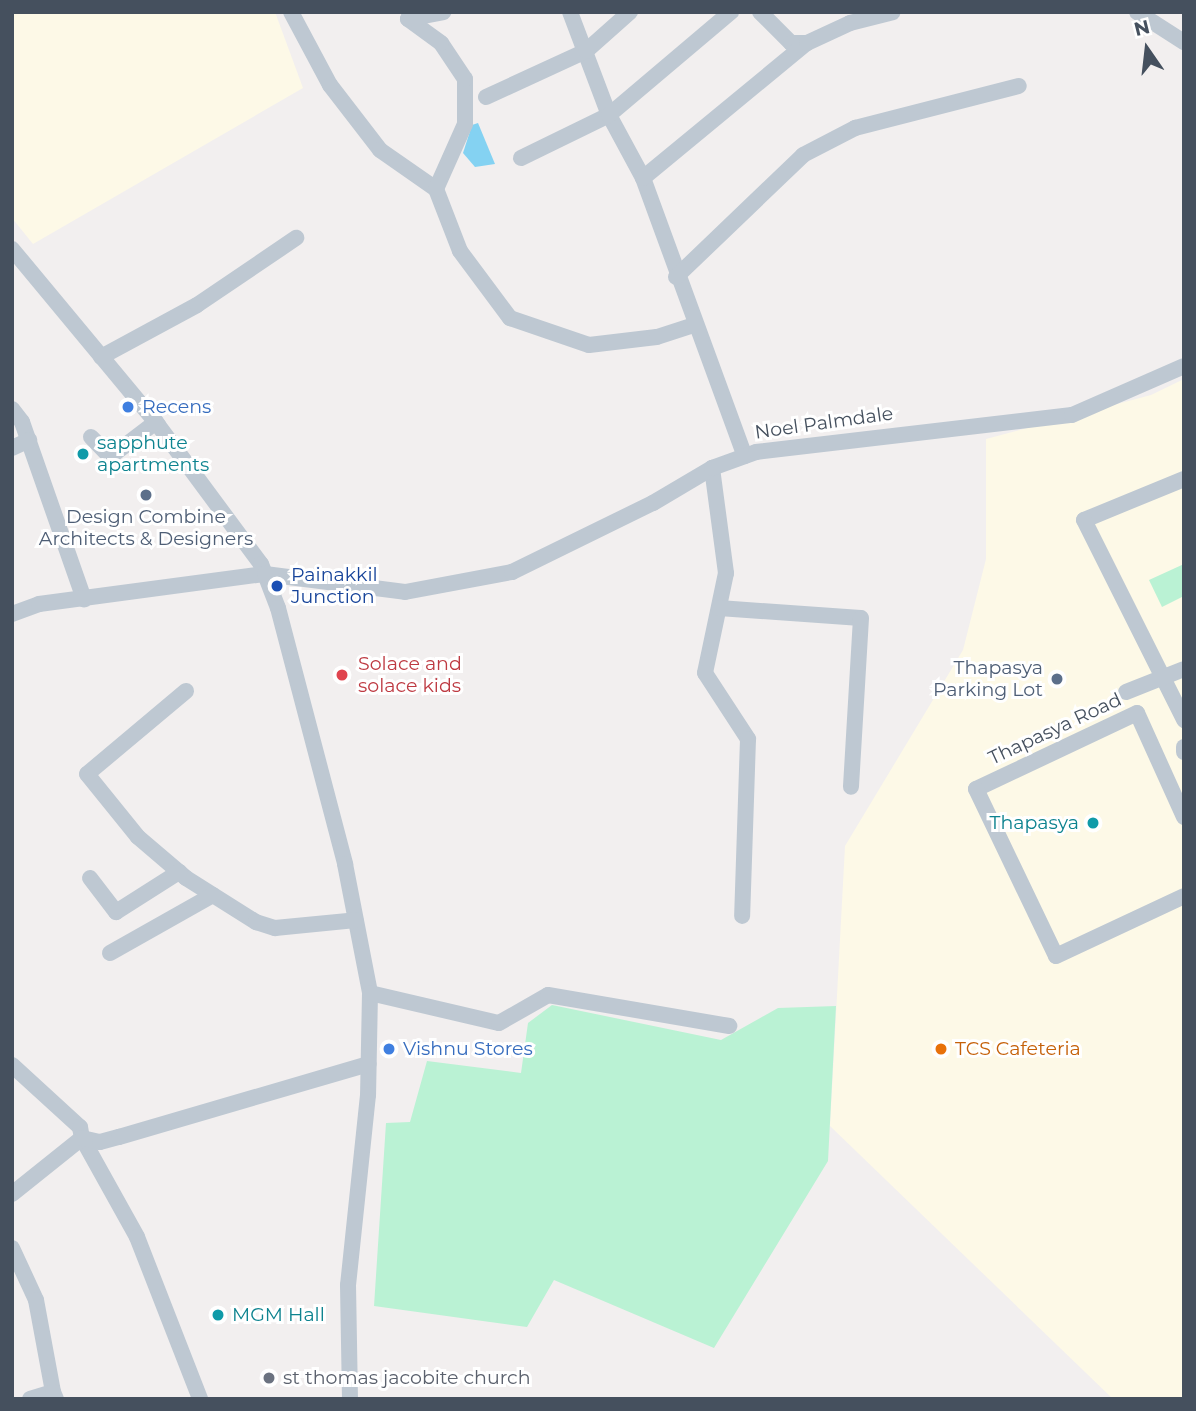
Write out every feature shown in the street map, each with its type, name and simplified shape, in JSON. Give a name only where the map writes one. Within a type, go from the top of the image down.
[{"type":"street","points":[[291,12],[330,85],[380,150],[436,189],[460,251],[510,318],[589,345],[657,337],[693,325]]},
{"type":"street","points":[[436,189],[465,124],[466,79],[441,43],[408,19],[443,12]]},
{"type":"street","points":[[570,12],[609,115],[643,178],[693,325],[745,456]]},
{"type":"street","points":[[486,97],[586,51],[630,12]]},
{"type":"street","points":[[521,158],[609,115],[731,12]]},
{"type":"street","points":[[760,12],[791,43],[807,43]]},
{"type":"street","points":[[643,178],[807,43],[850,23],[893,12]]},
{"type":"street","points":[[1137,12],[1184,42]]},
{"type":"street","points":[[676,277],[803,155],[855,128],[1019,86]]},
{"type":"street","points":[[101,357],[197,305],[296,238]]},
{"type":"street","points":[[14,254],[156,422],[265,574],[296,676],[356,920],[370,993],[369,1064],[348,1286],[350,1399]]},
{"type":"street","name":"Noel Palmdale","points":[[12,614],[39,604],[265,574],[405,592],[512,572],[653,503],[712,468],[745,456],[829,442],[1072,415],[1184,366]]},
{"type":"street","points":[[12,409],[29,440],[84,599]]},
{"type":"street","points":[[91,437],[110,457],[156,422]]},
{"type":"street","points":[[12,448],[29,440]]},
{"type":"street","points":[[712,468],[726,573],[705,673],[748,739],[741,916]]},
{"type":"street","points":[[1184,479],[1084,520],[1184,720]]},
{"type":"street","points":[[719,608],[861,618],[851,787]]},
{"type":"street","points":[[1126,692],[1184,669]]},
{"type":"street","points":[[186,691],[88,774],[138,837],[179,872],[256,922],[275,928],[356,920]]},
{"type":"street","name":"Thapasya Road","points":[[1184,817],[1178,794],[1137,713],[976,789],[1056,956],[1184,896]]},
{"type":"street","points":[[90,878],[116,912],[179,872]]},
{"type":"street","points":[[110,953],[212,894]]},
{"type":"street","points":[[370,993],[499,1023],[548,995],[729,1026]]},
{"type":"street","points":[[82,1138],[100,1142],[369,1064]]},
{"type":"street","points":[[12,1065],[80,1127],[82,1138],[137,1237],[200,1399]]},
{"type":"street","points":[[12,1194],[82,1138]]},
{"type":"street","points":[[12,1248],[36,1300],[54,1396],[30,1399]]},
{"type":"shaded area","points":[[12,12],[275,12],[303,88],[33,244],[12,218]]},
{"type":"shaded area","points":[[1184,379],[1184,1399],[1113,1399],[830,1126],[845,846],[963,650],[986,559],[986,439],[1151,395]]},
{"type":"green space","points":[[1184,564],[1184,596],[1162,607],[1149,580]]},
{"type":"green space","points":[[552,1005],[721,1040],[778,1008],[836,1006],[828,1161],[714,1348],[554,1280],[527,1327],[374,1306],[386,1123],[410,1122],[427,1061],[521,1073],[528,1023]]},
{"type":"water","points":[[478,123],[495,164],[475,167],[463,153],[472,125]]},
{"type":"place","name":"Recens","points":[[128,407]]},
{"type":"place","name":"sapphute apartments","points":[[83,454]]},
{"type":"place","name":"Design Combine Architects & Designers","points":[[146,495]]},
{"type":"place","name":"Painakkil Junction","points":[[277,586]]},
{"type":"place","name":"Solace and solace kids","points":[[342,675]]},
{"type":"place","name":"Thapasya Parking Lot","points":[[1057,679]]},
{"type":"place","name":"Thapasya","points":[[1093,823]]},
{"type":"place","name":"Vishnu Stores","points":[[389,1049]]},
{"type":"place","name":"TCS Cafeteria","points":[[941,1049]]},
{"type":"place","name":"MGM Hall","points":[[218,1315]]},
{"type":"place","name":"st thomas jacobite church","points":[[269,1378]]}]
